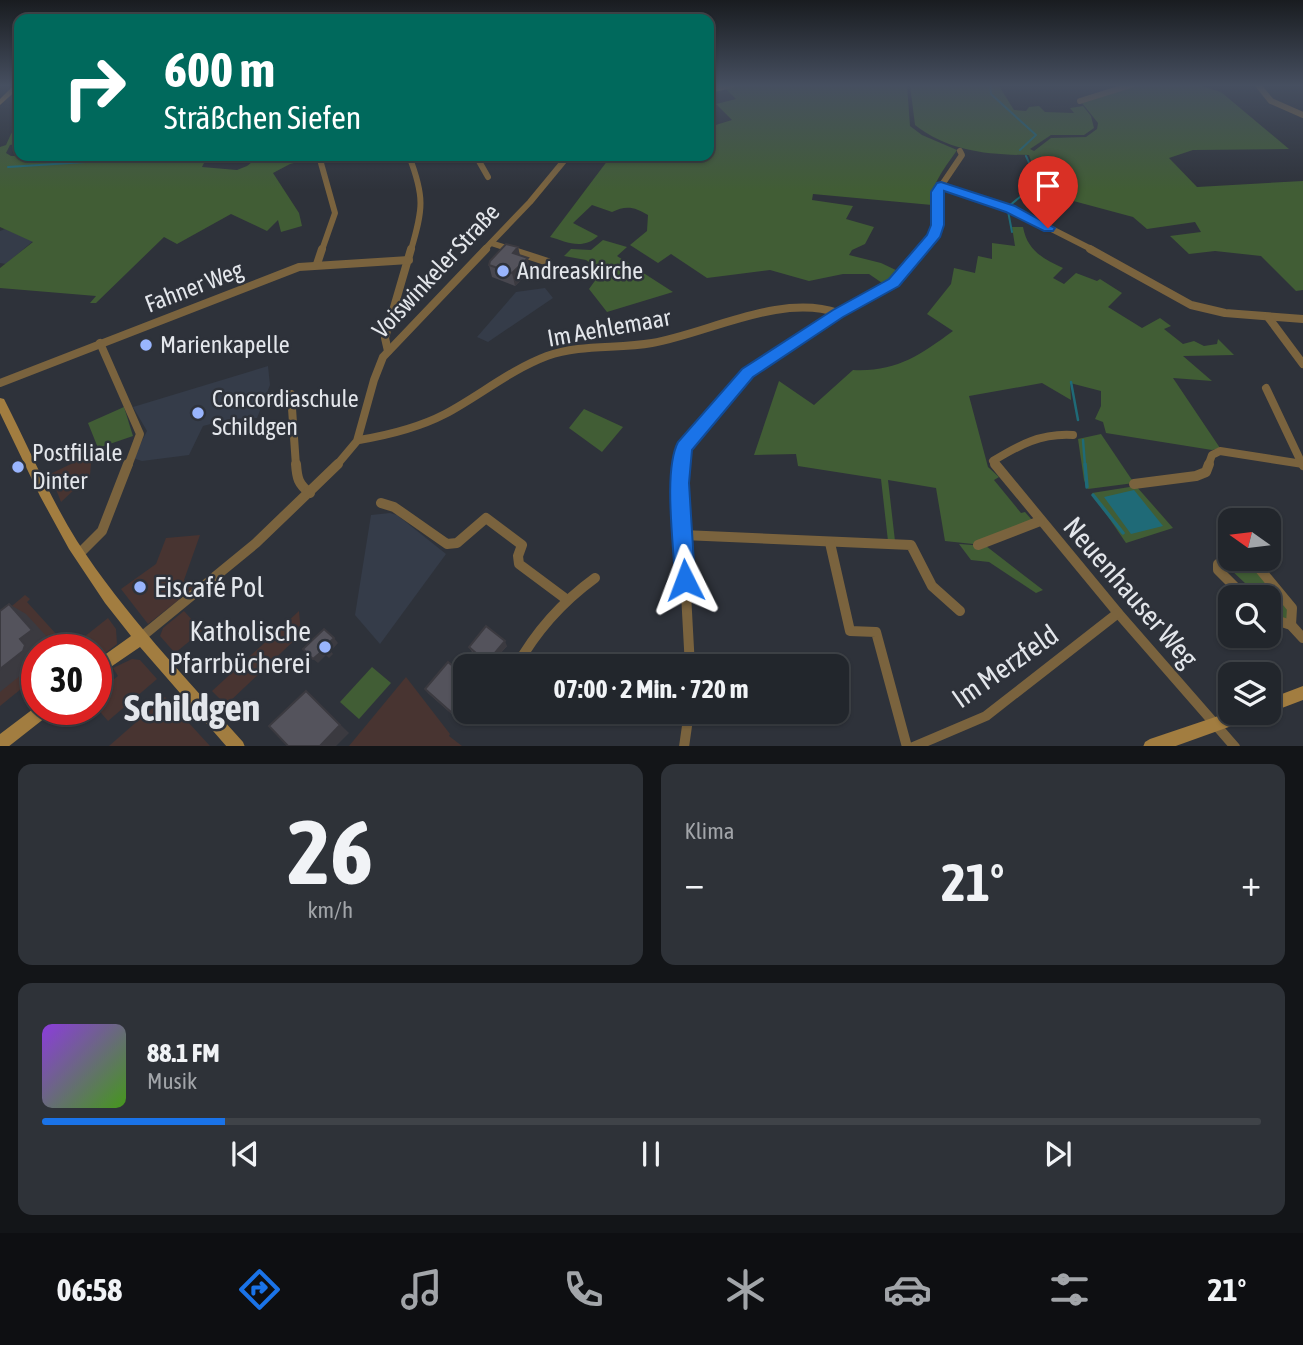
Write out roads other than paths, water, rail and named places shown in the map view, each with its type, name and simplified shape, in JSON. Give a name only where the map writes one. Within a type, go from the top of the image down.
[{"type":"main road","points":[[0,402],[50,503],[79,554],[140,638],[237,746]]},
{"type":"main road","points":[[112,658],[140,638]]},
{"type":"main road","points":[[1281,702],[1303,694]]},
{"type":"main road","points":[[1153,746],[1218,724]]},
{"type":"main road","points":[[0,743],[24,725]]},
{"type":"street","points":[[689,654],[680,483],[684,447],[747,373],[838,313],[894,283],[928,245],[938,225],[936,198],[962,155],[960,150]]},
{"type":"street","points":[[317,264],[335,214],[320,161]]},
{"type":"street","points":[[388,351],[385,338],[422,207],[421,187],[411,161]]},
{"type":"street","points":[[479,161],[488,177]]},
{"type":"street","name":"Voiswinkeler Straße","points":[[140,638],[237,559],[310,493],[359,440],[374,375],[388,351],[491,243],[564,161]]},
{"type":"street","points":[[941,186],[1028,217],[1124,266],[1191,305],[1215,312],[1303,319]]},
{"type":"street","points":[[491,243],[548,262]]},
{"type":"street","name":"Fahner Weg","points":[[0,383],[299,267],[409,260]]},
{"type":"street","name":"Im Aehlemaar","points":[[359,440],[432,421],[523,366],[568,349],[657,342],[735,321],[804,307],[828,308],[838,313]]},
{"type":"street","points":[[1268,317],[1303,364]]},
{"type":"street","points":[[79,554],[93,543],[102,531],[140,434],[100,343]]},
{"type":"street","points":[[1266,388],[1302,465]]},
{"type":"street","points":[[291,394],[298,480],[300,486],[310,493]]},
{"type":"street","name":"Neuenhauser Weg","points":[[1073,436],[1052,433],[1025,442],[993,461],[1040,521],[1234,746]]},
{"type":"street","points":[[1134,484],[1196,476],[1206,472],[1212,455],[1220,451],[1302,465]]},
{"type":"street","points":[[381,503],[394,507],[447,544],[457,543],[486,517],[522,545],[518,556],[519,564],[566,598]]},
{"type":"street","name":"Neuenhauser Weg","points":[[978,545],[1040,521]]},
{"type":"street","points":[[683,535],[911,545],[932,586],[960,611]]},
{"type":"street","points":[[830,543],[850,631],[876,632],[907,746]]},
{"type":"street","points":[[1219,571],[1233,585]]},
{"type":"street","points":[[1261,571],[1292,608],[1291,625]]},
{"type":"street","points":[[523,654],[566,598],[595,578]]},
{"type":"street","name":"Im Merzfeld","points":[[916,746],[986,716],[1118,613]]},
{"type":"street","points":[[1281,622],[1291,625],[1303,638]]},
{"type":"street","points":[[684,746],[688,724]]},
{"type":"water","points":[[1134,490],[1163,526],[1131,534],[1104,497]]},
{"type":"waterway","points":[[1019,120],[1036,135],[1020,150]]},
{"type":"waterway","points":[[1009,206],[1037,183],[1039,173],[1031,167],[1026,156]]},
{"type":"waterway","points":[[8,167],[101,161]]},
{"type":"waterway","points":[[1008,211],[1012,232]]},
{"type":"waterway","points":[[1071,382],[1078,420]]},
{"type":"waterway","points":[[1083,440],[1085,466]]},
{"type":"waterway","points":[[1085,464],[1087,487]]},
{"type":"waterway","points":[[1093,495],[1123,533]]},
{"type":"place","name":"Andreaskirche","points":[[503,271]]},
{"type":"place","name":"Marienkapelle","points":[[146,345]]},
{"type":"place","name":"Concordiaschule Schildgen","points":[[198,413]]},
{"type":"place","name":"Postfiliale Dinter","points":[[18,467]]},
{"type":"place","name":"Eiscafé Pol","points":[[140,587]]},
{"type":"place","name":"Katholische Pfarrbücherei","points":[[325,647]]},
{"type":"district","name":"Schildgen","points":[[192,708]]}]
